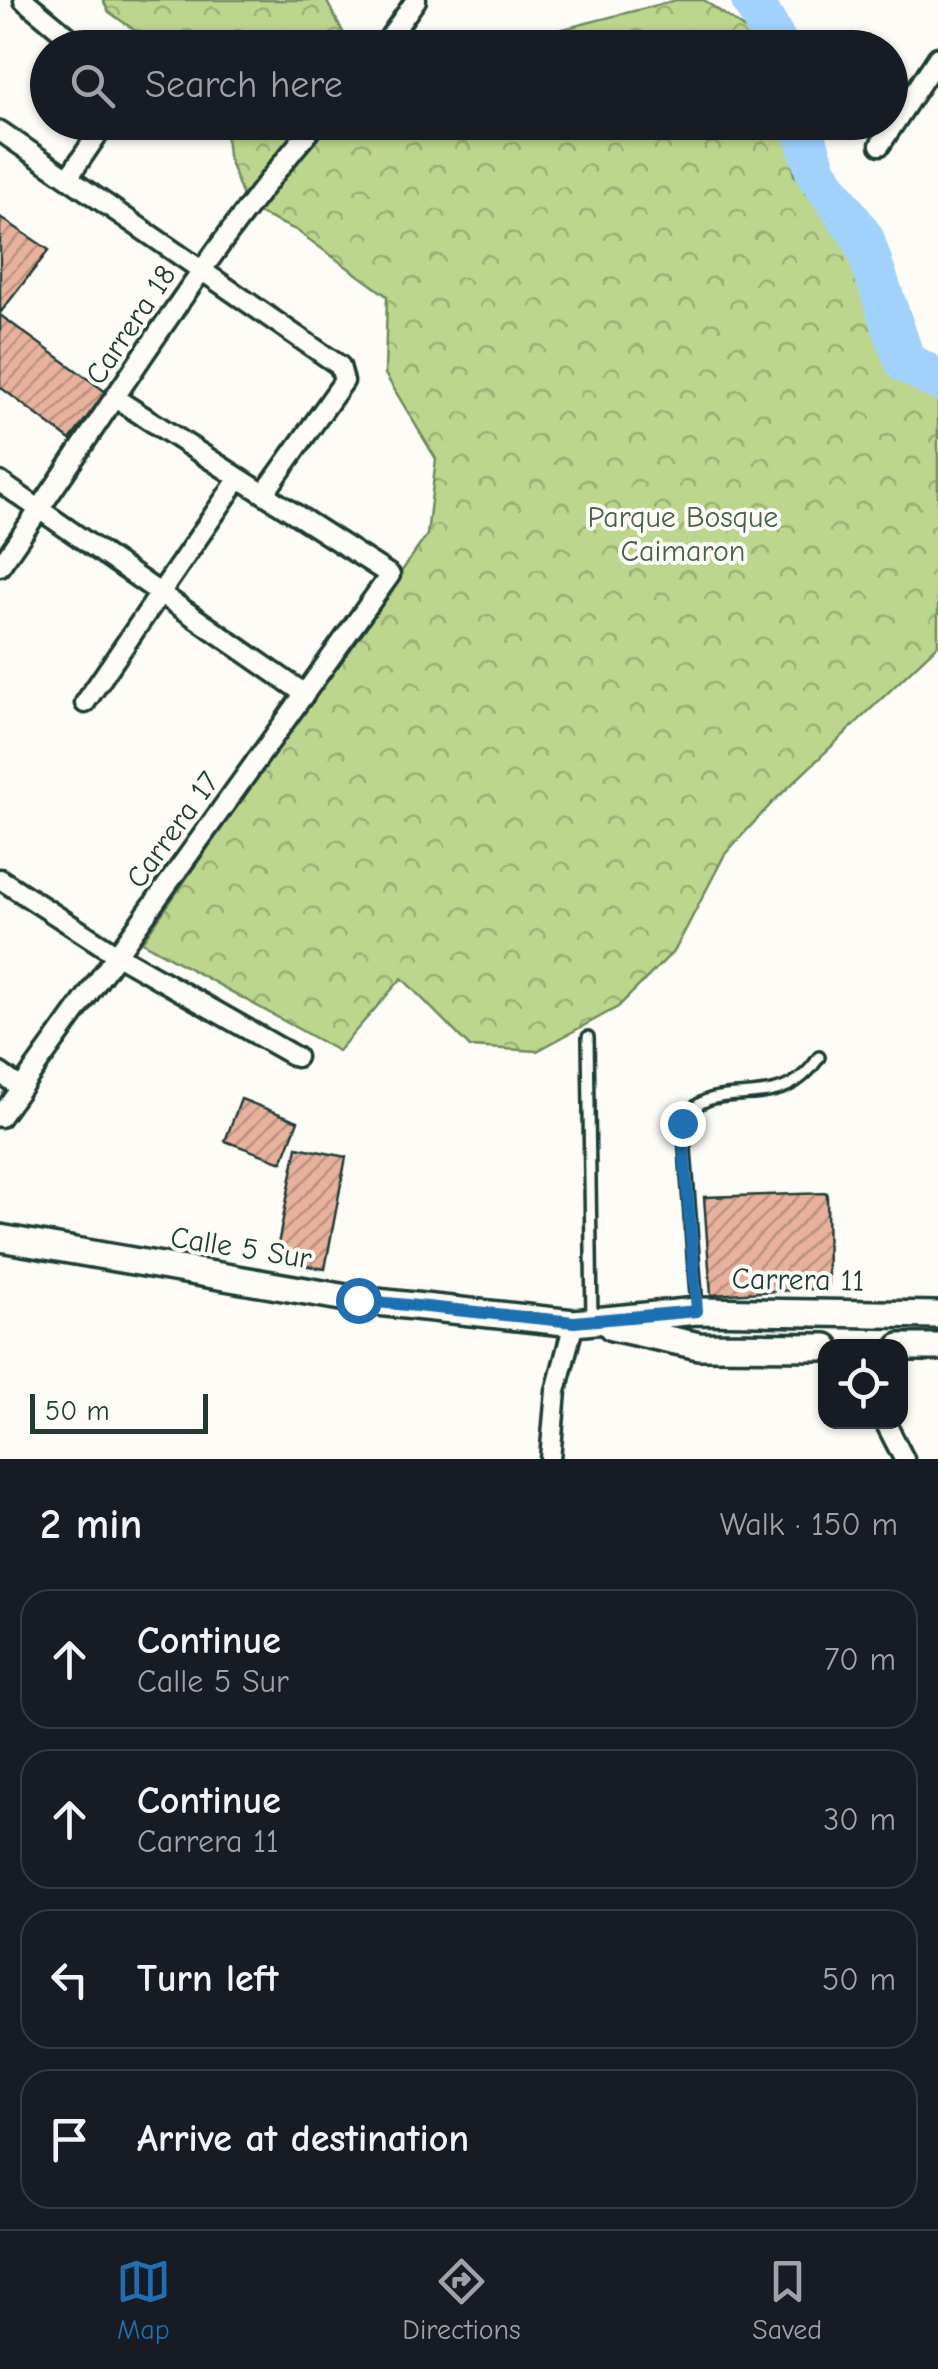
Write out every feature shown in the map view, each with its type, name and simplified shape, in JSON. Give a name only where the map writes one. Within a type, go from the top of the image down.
[{"type":"main road","name":"Calle 5 Sur","points":[[0,1238],[358,1300],[583,1323]]},
{"type":"main road","name":"Carrera 11","points":[[583,1323],[697,1311],[938,1314]]},
{"type":"main road","points":[[583,1323],[699,1346],[818,1347]]},
{"type":"main road","points":[[908,1348],[938,1347]]},
{"type":"street","points":[[24,0],[60,30]]},
{"type":"street","points":[[395,30],[416,0]]},
{"type":"street","points":[[908,103],[938,57]]},
{"type":"street","points":[[0,131],[340,366],[344,381],[264,494],[115,398]]},
{"type":"street","points":[[68,178],[94,140]]},
{"type":"street","name":"Carrera 18","points":[[0,566],[256,192],[301,140]]},
{"type":"street","points":[[880,145],[883,140]]},
{"type":"street","points":[[85,702],[239,478]]},
{"type":"street","points":[[0,482],[304,694]]},
{"type":"street","name":"Carrera 17","points":[[0,1117],[390,574],[264,494]]},
{"type":"street","points":[[0,879],[117,954],[296,1057]]},
{"type":"street","points":[[0,1073],[21,1088]]},
{"type":"street","points":[[550,1459],[556,1391],[583,1323]]},
{"type":"street","points":[[889,1429],[904,1459]]},
{"type":"lane","points":[[583,1323],[588,1037]]},
{"type":"lane","points":[[697,1311],[682,1123],[691,1105],[708,1097],[779,1092],[806,1078],[819,1057]]},
{"type":"green space","points":[[103,0],[326,0],[342,30],[134,30],[109,12]]},
{"type":"green space","points":[[677,0],[704,0],[746,30],[559,30]]},
{"type":"green space","name":"Parque Bosque Caimaron","points":[[227,140],[791,140],[794,175],[851,234],[898,372],[938,388],[938,645],[772,803],[725,854],[675,950],[618,1007],[537,1051],[470,1047],[402,978],[338,1051],[142,942],[427,535],[436,459],[385,374],[387,296],[296,230],[247,208],[228,156]]},
{"type":"building","points":[[0,217],[49,250],[0,313]]},
{"type":"building","points":[[0,315],[106,392],[70,440],[0,387]]},
{"type":"building","points":[[241,1099],[298,1121],[282,1162],[225,1141]]},
{"type":"building","points":[[297,1147],[346,1157],[325,1269],[275,1260]]},
{"type":"building","points":[[827,1193],[828,1288],[711,1295],[704,1197]]},
{"type":"waterway","points":[[752,0],[769,30]]},
{"type":"waterway","points":[[806,140],[816,172],[863,238],[905,362],[938,380]]},
{"type":"route","points":[[358,1300],[592,1323],[697,1311],[682,1123]]}]
